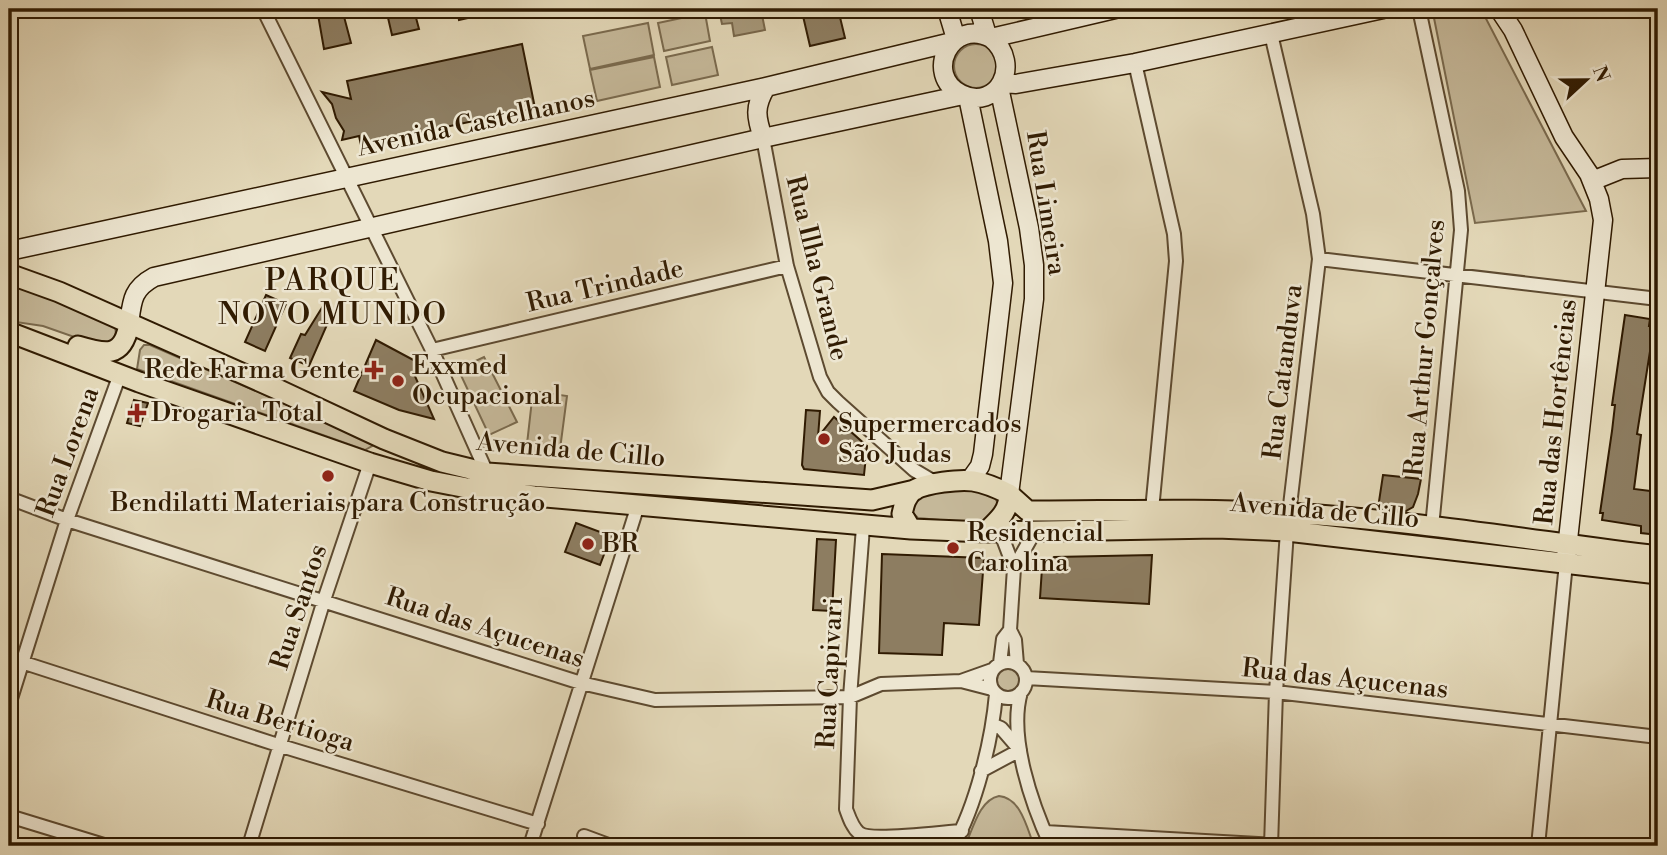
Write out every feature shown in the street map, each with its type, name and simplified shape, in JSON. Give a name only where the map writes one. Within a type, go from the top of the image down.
[{"type":"main road","points":[[947,9],[954,41],[944,58],[943,68],[949,85],[966,96]]},
{"type":"main road","points":[[979,9],[989,37],[999,44],[1007,61],[1007,70],[1000,85]]},
{"type":"main road","name":"Avenida Castelhanos","points":[[9,251],[766,87],[954,41],[972,33],[989,37],[1115,9]]},
{"type":"main road","points":[[120,374],[136,293],[140,286],[154,277],[763,138],[966,96],[982,97],[1000,85],[1135,63],[1382,9]]},
{"type":"main road","name":"Rua das Hortências","points":[[1499,9],[1513,30],[1564,137],[1592,181],[1603,220],[1567,554]]},
{"type":"main road","name":"Rua Limeira","points":[[1000,85],[1034,265],[1034,299],[1009,494]]},
{"type":"main road","points":[[763,138],[757,108],[758,100],[766,87]]},
{"type":"main road","name":"Rua Limeira","points":[[966,96],[998,241],[1003,282],[983,454],[980,466],[970,480]]},
{"type":"main road","points":[[1592,181],[1622,169],[1658,168]]},
{"type":"main road","name":"Avenida de Cillo","points":[[9,274],[59,292],[128,330],[277,388],[384,439],[442,462],[487,473],[872,500],[936,483],[970,480],[1009,494],[1028,512],[1152,510],[1288,522],[1567,554],[1658,556]]},
{"type":"main road","points":[[9,331],[45,336],[102,353],[119,348],[128,330]]},
{"type":"main road","name":"Avenida de Cillo","points":[[9,331],[120,374],[370,463],[431,481],[467,488],[911,530],[1191,528],[1288,522],[1432,527],[1658,574]]},
{"type":"main road","points":[[370,463],[378,452],[392,449],[442,462]]},
{"type":"main road","points":[[911,530],[902,514],[904,501],[915,490]]},
{"type":"main road","points":[[993,531],[1007,509],[1009,494]]},
{"type":"street","points":[[263,9],[432,350],[487,473]]},
{"type":"street","name":"Rua Arthur Gonçalves","points":[[1419,9],[1458,191],[1461,230],[1432,527]]},
{"type":"street","name":"Rua Catanduva","points":[[1271,34],[1313,214],[1319,259],[1288,522],[1276,692],[1271,845]]},
{"type":"street","points":[[1135,63],[1174,234],[1176,261],[1152,510]]},
{"type":"street","name":"Rua Ilha Grande","points":[[763,138],[788,266],[820,377],[828,392],[914,470],[936,483]]},
{"type":"street","points":[[1319,259],[1658,299]]},
{"type":"street","name":"Rua Trindade","points":[[432,350],[788,266]]},
{"type":"street","name":"Rua Lorena","points":[[9,705],[67,520],[120,374]]},
{"type":"street","name":"Rua Santos","points":[[249,846],[278,745],[370,463]]},
{"type":"street","name":"Rua das Açucenas","points":[[9,498],[67,520],[581,682],[655,700],[850,697],[881,684],[961,681],[996,667]]},
{"type":"street","points":[[530,846],[638,505]]},
{"type":"street","name":"Rua Capivari","points":[[863,527],[850,697],[846,809],[860,834],[875,837],[962,831]]},
{"type":"street","points":[[993,531],[1014,568]]},
{"type":"street","points":[[1017,664],[1015,640],[1010,630],[1014,568],[1035,531]]},
{"type":"street","name":"Rua das Hortências","points":[[1538,846],[1567,554]]},
{"type":"street","points":[[953,846],[962,831],[981,771],[993,725],[994,692],[989,681],[996,667],[1003,639],[1010,630]]},
{"type":"street","name":"Rua Bertioga","points":[[9,658],[278,745],[538,824]]},
{"type":"street","points":[[996,667],[1006,661],[1017,664],[1026,678],[1017,706],[1020,750],[1035,809],[1051,846]]},
{"type":"street","name":"Rua das Açucenas","points":[[1026,678],[1276,692],[1658,737]]},
{"type":"street","name":"Rua das Açucenas","points":[[961,681],[994,692]]},
{"type":"street","points":[[994,692],[1007,698],[1021,692]]},
{"type":"street","points":[[993,725],[1001,727],[1020,750]]},
{"type":"street","points":[[981,771],[1020,750]]},
{"type":"street","points":[[9,816],[107,846]]},
{"type":"street","points":[[1045,832],[1293,846]]},
{"type":"street","points":[[584,836],[611,846]]},
{"type":"shaded area","points":[[749,9],[768,9],[769,14],[762,15],[765,30],[734,36],[732,23],[722,24],[720,15]]},
{"type":"shaded area","points":[[1481,9],[1586,211],[1475,223],[1433,13]]},
{"type":"shaded area","points":[[705,13],[710,41],[664,51],[658,23]]},
{"type":"shaded area","points":[[648,23],[654,55],[590,69],[583,36]]},
{"type":"shaded area","points":[[976,44],[985,45],[992,50],[997,57],[997,75],[992,82],[985,87],[976,88],[967,87],[960,82],[955,75],[954,66],[955,57],[960,50],[967,45]]},
{"type":"shaded area","points":[[712,47],[718,75],[672,85],[666,57]]},
{"type":"shaded area","points":[[654,57],[660,87],[597,101],[590,70]]},
{"type":"shaded area","points":[[9,277],[115,325],[113,343],[97,345],[43,326],[9,321]]},
{"type":"shaded area","points":[[144,345],[150,345],[373,442],[372,446],[365,450],[137,369],[140,350]]},
{"type":"shaded area","points":[[484,357],[517,422],[489,435],[458,369]]},
{"type":"shaded area","points":[[533,391],[567,396],[559,457],[526,453]]},
{"type":"shaded area","points":[[956,488],[977,490],[991,495],[998,504],[994,517],[978,522],[952,521],[918,518],[912,512],[917,495]]},
{"type":"shaded area","points":[[1008,666],[1017,670],[1021,679],[1017,688],[1008,692],[999,688],[995,679],[999,670]]},
{"type":"shaded area","points":[[999,796],[1007,798],[1018,808],[1034,846],[965,846],[986,803]]},
{"type":"building","points":[[317,9],[342,9],[351,43],[324,49]]},
{"type":"building","points":[[386,9],[410,9],[412,14],[415,14],[419,29],[392,35]]},
{"type":"building","points":[[457,9],[490,9],[490,13],[459,20]]},
{"type":"building","points":[[838,9],[845,38],[810,46],[803,16]]},
{"type":"building","points":[[522,44],[535,108],[361,145],[359,136],[342,140],[344,131],[332,104],[322,92],[351,99],[347,81]]},
{"type":"building","points":[[266,295],[286,304],[265,351],[245,342]]},
{"type":"building","points":[[323,306],[333,311],[309,366],[290,358],[301,334],[305,335]]},
{"type":"building","points":[[1625,315],[1650,319],[1649,326],[1654,326],[1637,434],[1641,435],[1634,489],[1658,492],[1658,535],[1641,533],[1641,526],[1602,520],[1603,513],[1600,513]]},
{"type":"building","points":[[376,340],[419,363],[414,374],[434,419],[399,410],[354,391]]},
{"type":"building","name":"Drogaria Total","points":[[134,400],[148,403],[140,426],[127,423]]},
{"type":"building","name":"Supermercados São Judas","points":[[806,410],[820,411],[818,437],[834,417],[867,446],[864,475],[804,469],[802,465]]},
{"type":"building","points":[[1383,475],[1421,479],[1413,507],[1406,511],[1378,508]]},
{"type":"building","name":"BR","points":[[576,523],[611,536],[600,565],[565,552]]},
{"type":"building","points":[[817,539],[836,540],[832,611],[813,610]]},
{"type":"building","points":[[882,554],[984,558],[979,625],[944,623],[942,655],[879,653]]},
{"type":"building","points":[[1152,555],[1149,604],[1040,598],[1042,568],[1054,557]]},
{"type":"place","name":"Rede Farma Gente","points":[[374,370]]},
{"type":"place","name":"Exxmed Ocupacional","points":[[398,381]]},
{"type":"place","name":"Drogaria Total","points":[[137,413]]},
{"type":"place","name":"Supermercados São Judas","points":[[824,439]]},
{"type":"place","name":"Bendilatti Materiais para Construção","points":[[328,476]]},
{"type":"place","name":"BR","points":[[588,544]]},
{"type":"place","name":"Residencial Carolina","points":[[953,548]]},
{"type":"district","name":"PARQUE NOVO MUNDO","points":[[333,298]]}]
